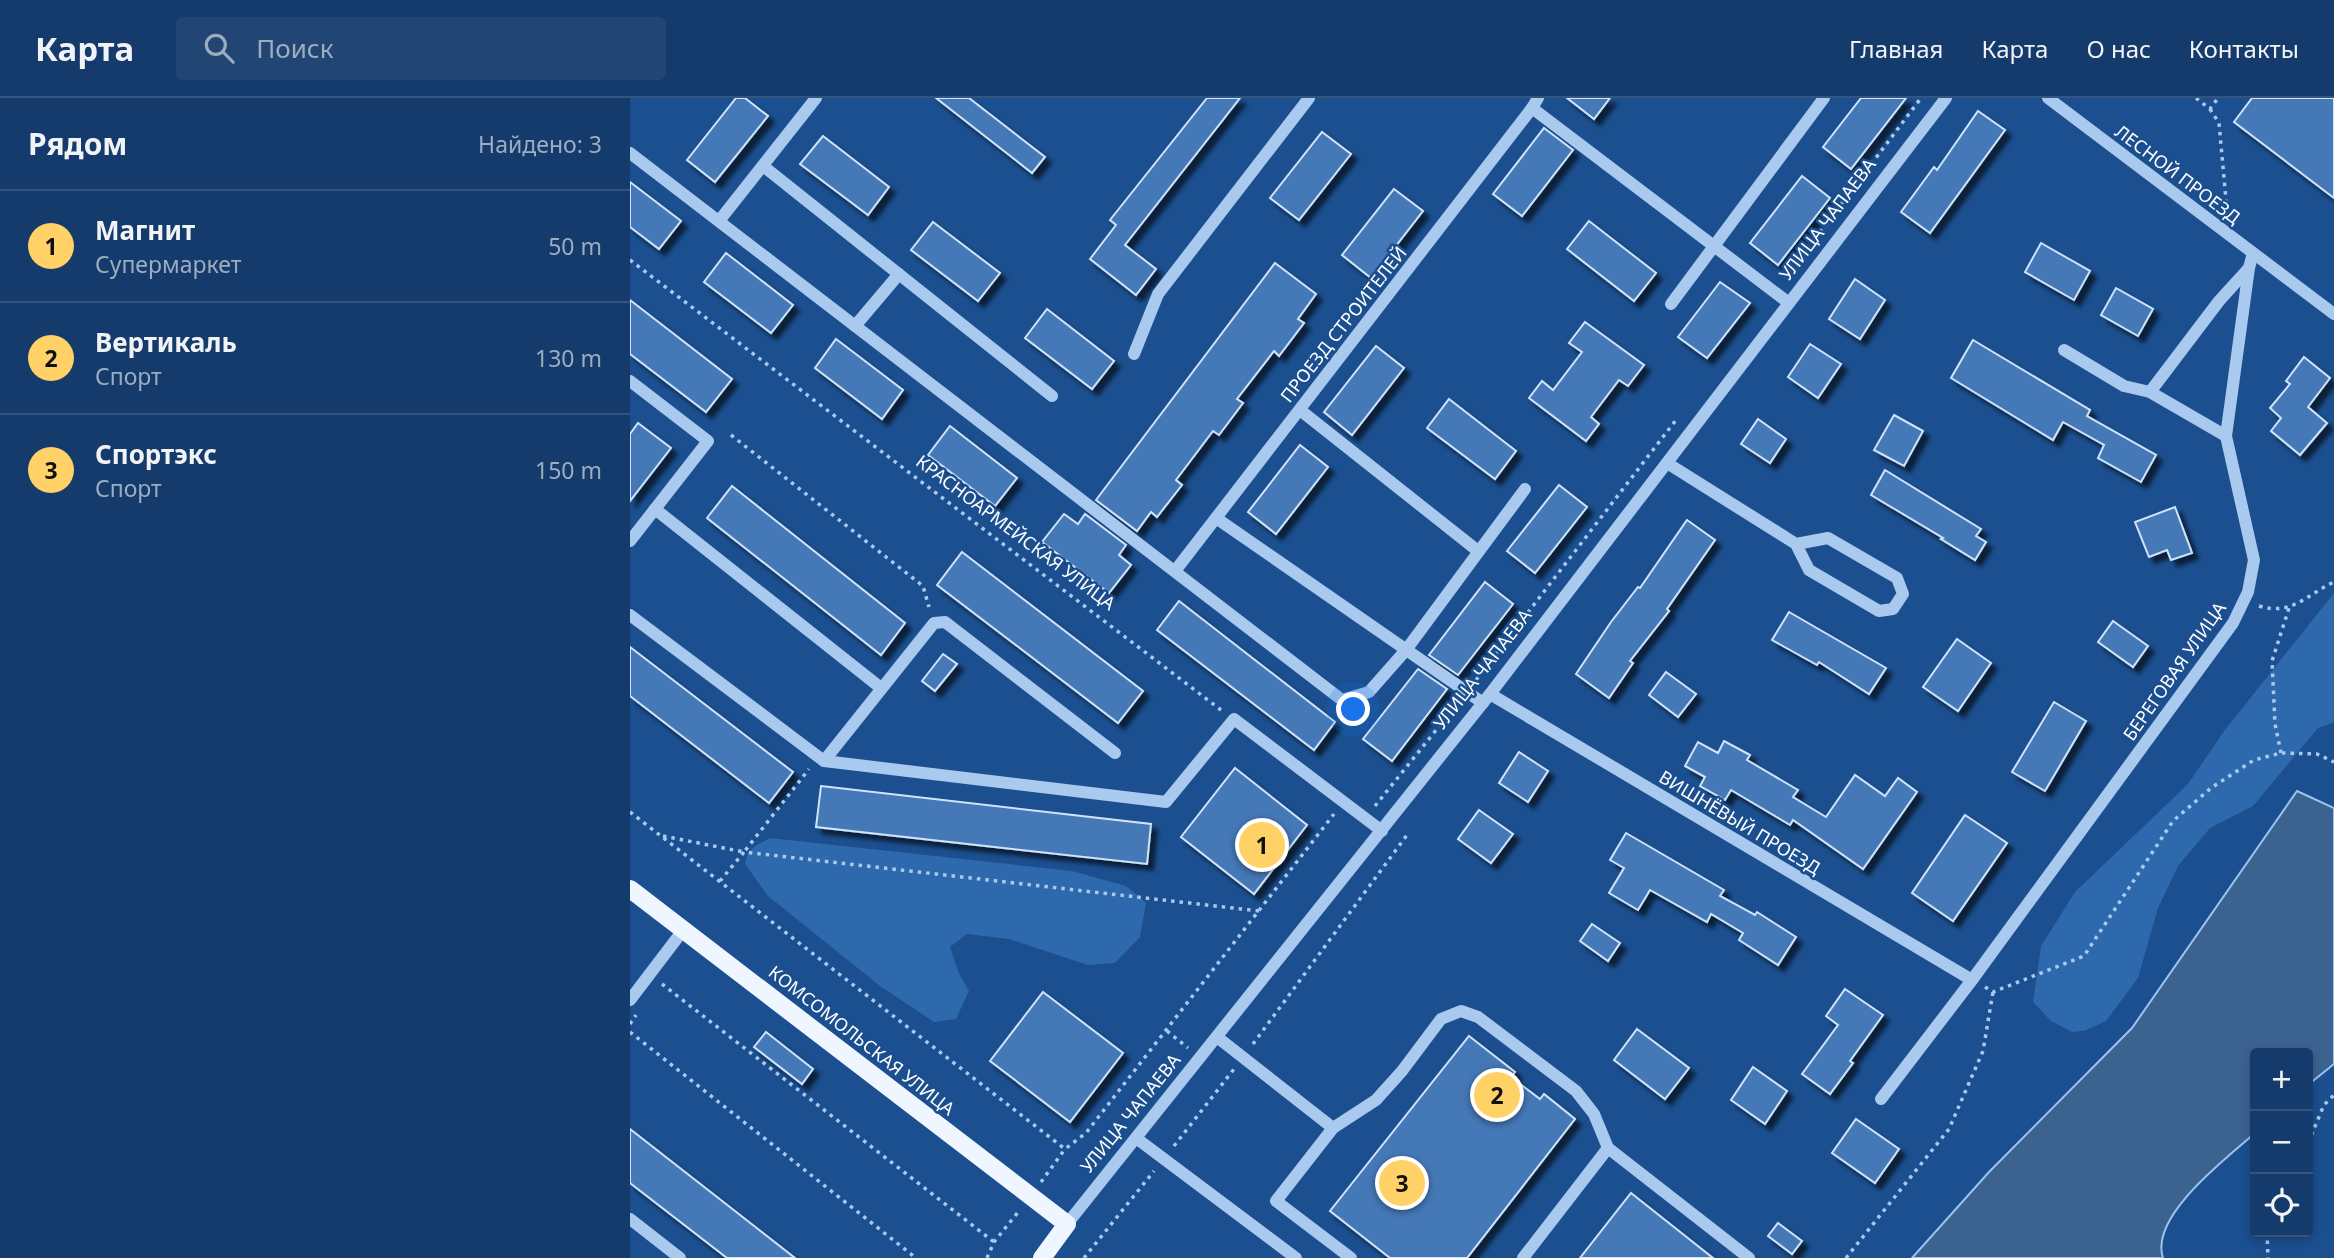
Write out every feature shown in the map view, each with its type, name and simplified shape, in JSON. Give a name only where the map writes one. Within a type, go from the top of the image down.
[{"type":"main road","name":"КОМСОМОЛЬСКАЯ УЛИЦА","points":[[630,889],[1068,1224]]},
{"type":"main road","name":"УЛИЦА ЧАПАЕВА","points":[[1042,1258],[1068,1224]]},
{"type":"street","points":[[719,221],[816,98]]},
{"type":"street","points":[[1134,354],[1158,294],[1309,98]]},
{"type":"street","points":[[1671,304],[1824,98]]},
{"type":"street","name":"УЛИЦА ЧАПАЕВА","points":[[1068,1224],[1487,698],[1946,98]]},
{"type":"street","name":"ЛЕСНОЙ ПРОЕЗД","points":[[2048,98],[2334,314]]},
{"type":"street","points":[[1535,103],[1713,248],[1789,303]]},
{"type":"street","name":"ПРОЕЗД СТРОИТЕЛЕЙ","points":[[1175,571],[1535,103]]},
{"type":"street","points":[[630,153],[1342,701],[1369,692],[1406,650],[1525,489]]},
{"type":"street","points":[[762,166],[1052,396]]},
{"type":"street","name":"БЕРЕГОВАЯ УЛИЦА","points":[[1881,1100],[2233,623],[2248,592],[2254,560],[2226,436],[2253,253]]},
{"type":"street","points":[[2150,392],[2219,301],[2249,268]]},
{"type":"street","points":[[855,326],[899,274]]},
{"type":"street","points":[[2064,350],[2124,386],[2150,392],[2226,436]]},
{"type":"street","points":[[630,381],[708,441],[630,541]]},
{"type":"street","points":[[1300,410],[1478,551]]},
{"type":"street","points":[[1667,463],[1796,544],[1809,570],[1879,611],[1893,609],[1903,594],[1897,578],[1828,538],[1796,544]]},
{"type":"street","points":[[654,509],[881,688]]},
{"type":"street","name":"ВИШНЁВЫЙ ПРОЕЗД","points":[[1216,519],[1467,692],[1487,698],[1972,980]]},
{"type":"street","points":[[630,615],[821,759],[1166,802],[1234,719],[1382,831]]},
{"type":"street","points":[[821,759],[934,623],[945,622],[1115,753]]},
{"type":"street","points":[[630,1000],[684,929]]},
{"type":"street","points":[[1351,1258],[1276,1201],[1333,1128],[1376,1100],[1402,1071],[1441,1019],[1461,1011],[1478,1017],[1576,1091],[1594,1114],[1608,1148],[1749,1258]]},
{"type":"street","points":[[1217,1037],[1333,1128]]},
{"type":"street","points":[[1136,1138],[1296,1258]]},
{"type":"street","points":[[1523,1258],[1608,1148]]},
{"type":"street","points":[[630,1219],[680,1258]]},
{"type":"path","points":[[1807,249],[1921,98]]},
{"type":"path","points":[[2196,98],[2210,109],[2219,123],[2228,234]]},
{"type":"path","points":[[2210,109],[2218,98]]},
{"type":"path","name":"КРАСНОАРМЕЙСКАЯ УЛИЦА","points":[[630,260],[1234,719]]},
{"type":"path","points":[[1365,818],[1467,692],[1683,411]]},
{"type":"path","points":[[731,435],[923,586],[934,623]]},
{"type":"path","points":[[2243,601],[2272,610],[2289,608],[2334,582]]},
{"type":"path","points":[[2281,753],[2275,724],[2272,661],[2289,608]]},
{"type":"path","points":[[1993,992],[2084,956],[2173,821],[2211,788],[2254,760],[2281,753],[2317,754],[2334,762]]},
{"type":"path","points":[[720,881],[821,759]]},
{"type":"path","points":[[630,812],[1065,1149],[1086,1133],[1344,802]]},
{"type":"path","points":[[1084,1258],[1243,1057],[1407,835]]},
{"type":"path","points":[[662,836],[744,852],[1259,911]]},
{"type":"path","points":[[649,974],[994,1242],[987,1258]]},
{"type":"path","points":[[1972,980],[1993,992]]},
{"type":"path","points":[[1846,1258],[1949,1129],[1983,1051],[1993,992]]},
{"type":"path","points":[[1166,1030],[1201,1058]]},
{"type":"path","points":[[630,1032],[916,1258]]},
{"type":"path","points":[[2313,1131],[2324,1105],[2334,1095]]},
{"type":"path","points":[[2267,1237],[2268,1258]]},
{"type":"shaded area","points":[[2334,593],[2334,722],[2318,728],[2253,806],[2210,828],[2178,866],[2158,908],[2138,978],[2106,1021],[2084,1031],[2072,1032],[2051,1021],[2033,1002],[2041,946],[2075,892],[2188,784],[2224,731]]},
{"type":"shaded area","points":[[2297,791],[2334,808],[2334,1064],[2313,1081],[2313,1048],[2250,1048],[2250,1137],[2210,1172],[2179,1207],[2168,1224],[2162,1242],[2163,1258],[1912,1258],[1989,1172],[2132,1028]]},
{"type":"shaded area","points":[[770,838],[1072,871],[1126,886],[1146,903],[1140,937],[1115,963],[1088,965],[1009,939],[967,934],[950,947],[959,974],[969,991],[956,1019],[934,1022],[880,986],[768,896],[745,864],[750,851]]},
{"type":"building","points":[[736,98],[745,98],[768,116],[715,182],[687,160]]},
{"type":"building","points":[[936,98],[969,98],[1045,157],[1032,173]]},
{"type":"building","points":[[1207,98],[1240,98],[1125,245],[1156,269],[1136,295],[1090,259],[1116,225],[1110,220]]},
{"type":"building","points":[[1567,98],[1610,98],[1594,119]]},
{"type":"building","points":[[1861,98],[1906,98],[1851,169],[1823,147]]},
{"type":"building","points":[[2252,98],[2334,98],[2334,198],[2234,122]]},
{"type":"building","points":[[1978,111],[2005,130],[1930,233],[1901,212],[1934,167],[1937,170]]},
{"type":"building","points":[[1544,128],[1573,150],[1522,216],[1493,194]]},
{"type":"building","points":[[1322,132],[1351,154],[1299,220],[1270,198]]},
{"type":"building","points":[[823,136],[889,187],[868,215],[800,164]]},
{"type":"building","points":[[1802,176],[1830,198],[1778,265],[1750,243]]},
{"type":"building","points":[[630,182],[681,221],[659,249],[630,227]]},
{"type":"building","points":[[1394,189],[1423,211],[1371,278],[1342,255]]},
{"type":"building","points":[[1589,221],[1656,273],[1634,301],[1567,249]]},
{"type":"building","points":[[933,222],[1000,273],[978,301],[911,250]]},
{"type":"building","points":[[2041,243],[2090,271],[2074,300],[2025,272]]},
{"type":"building","points":[[726,253],[793,305],[771,333],[704,282]]},
{"type":"building","points":[[1275,263],[1316,294],[1298,319],[1304,323],[1279,356],[1274,351],[1237,399],[1243,403],[1219,435],[1213,431],[1176,480],[1182,485],[1157,517],[1151,512],[1137,531],[1096,500]]},
{"type":"building","points":[[1855,279],[1885,300],[1860,339],[1829,319]]},
{"type":"building","points":[[1720,282],[1750,303],[1707,358],[1678,337]]},
{"type":"building","points":[[2116,288],[2153,309],[2138,336],[2101,315]]},
{"type":"building","points":[[630,300],[732,379],[706,412],[630,354]]},
{"type":"building","points":[[1047,309],[1114,361],[1092,389],[1025,338]]},
{"type":"building","points":[[1585,322],[1644,365],[1628,386],[1619,380],[1591,417],[1599,424],[1586,441],[1529,398],[1542,381],[1553,390],[1582,352],[1569,343]]},
{"type":"building","points":[[836,339],[903,390],[882,419],[815,368]]},
{"type":"building","points":[[1973,340],[2090,410],[2087,416],[2156,455],[2141,482],[2098,458],[2104,445],[2063,422],[2053,440],[1951,378]]},
{"type":"building","points":[[1810,344],[1841,364],[1818,398],[1788,377]]},
{"type":"building","points":[[1376,346],[1404,368],[1352,435],[1324,412]]},
{"type":"building","points":[[2304,357],[2330,378],[2308,407],[2327,423],[2300,455],[2271,431],[2281,418],[2270,408],[2290,384],[2286,381]]},
{"type":"building","points":[[1449,399],[1516,451],[1495,479],[1427,428]]},
{"type":"building","points":[[1894,415],[1923,431],[1904,466],[1874,450]]},
{"type":"building","points":[[1758,419],[1786,439],[1770,463],[1741,444]]},
{"type":"building","points":[[638,423],[671,448],[630,501],[630,434]]},
{"type":"building","points":[[950,426],[1017,478],[995,506],[928,455]]},
{"type":"building","points":[[1300,445],[1328,467],[1276,534],[1248,512]]},
{"type":"building","points":[[1885,470],[1981,529],[1976,536],[1986,542],[1975,560],[1871,495]]},
{"type":"building","points":[[1559,485],[1587,507],[1535,573],[1507,551]]},
{"type":"building","points":[[732,486],[905,623],[881,655],[707,518]]},
{"type":"building","points":[[2175,507],[2192,553],[2171,560],[2167,550],[2149,557],[2135,522]]},
{"type":"building","points":[[1064,514],[1078,524],[1085,514],[1126,545],[1119,555],[1131,565],[1109,593],[1042,542]]},
{"type":"building","points":[[1687,520],[1715,540],[1667,609],[1669,611],[1630,661],[1633,663],[1609,698],[1576,674]]},
{"type":"building","points":[[962,552],[1143,691],[1118,723],[937,585]]},
{"type":"building","points":[[1485,582],[1513,604],[1458,675],[1429,655]]},
{"type":"building","points":[[1179,601],[1335,722],[1314,750],[1157,630]]},
{"type":"building","points":[[1789,612],[1886,668],[1869,694],[1819,662],[1817,665],[1772,640]]},
{"type":"building","points":[[2113,621],[2148,646],[2133,667],[2098,642]]},
{"type":"building","points":[[1957,639],[1991,663],[1958,711],[1923,687]]},
{"type":"building","points":[[630,647],[793,772],[769,803],[630,696]]},
{"type":"building","points":[[943,654],[957,664],[935,691],[922,681]]},
{"type":"building","points":[[1418,669],[1447,689],[1392,761],[1363,739]]},
{"type":"building","points":[[1666,672],[1696,694],[1678,717],[1649,695]]},
{"type":"building","points":[[2054,702],[2086,721],[2045,791],[2012,772]]},
{"type":"building","points":[[1724,741],[1750,755],[1747,760],[1798,790],[1793,797],[1826,817],[1855,775],[1885,796],[1898,778],[1917,792],[1863,869],[1793,820],[1790,825],[1731,790],[1725,800],[1700,786],[1705,777],[1685,766],[1698,742],[1718,753]]},
{"type":"building","points":[[1519,752],[1548,771],[1528,802],[1499,783]]},
{"type":"building","points":[[1235,768],[1307,825],[1254,894],[1181,837]]},
{"type":"building","points":[[821,786],[1151,824],[1147,864],[816,827]]},
{"type":"building","points":[[1479,810],[1513,834],[1491,863],[1458,839]]},
{"type":"building","points":[[1965,815],[2007,843],[1953,921],[1912,893]]},
{"type":"building","points":[[1626,833],[1724,890],[1720,896],[1755,915],[1757,912],[1796,937],[1778,965],[1739,940],[1743,933],[1711,914],[1707,922],[1650,890],[1638,910],[1609,893],[1624,868],[1610,860]]},
{"type":"building","points":[[1592,924],[1620,943],[1608,961],[1580,941]]},
{"type":"building","points":[[1845,989],[1883,1015],[1830,1094],[1802,1074],[1838,1025],[1826,1016]]},
{"type":"building","points":[[1043,992],[1123,1053],[1070,1122],[990,1061]]},
{"type":"building","points":[[1637,1029],[1689,1068],[1665,1099],[1614,1060]]},
{"type":"building","points":[[766,1032],[813,1069],[802,1084],[754,1047]]},
{"type":"building","points":[[1469,1036],[1515,1072],[1511,1077],[1540,1099],[1544,1094],[1575,1119],[1467,1258],[1390,1258],[1330,1211]]},
{"type":"building","points":[[1753,1067],[1787,1091],[1765,1124],[1731,1100]]},
{"type":"building","points":[[1856,1119],[1899,1149],[1875,1183],[1832,1153]]},
{"type":"building","points":[[630,1129],[795,1258],[727,1258],[630,1183]]},
{"type":"building","points":[[1631,1193],[1713,1258],[1580,1258]]},
{"type":"building","points":[[1778,1223],[1802,1241],[1792,1254],[1768,1236]]},
{"type":"place","name":"Магнит","points":[[1262,845]]},
{"type":"place","name":"Вертикаль","points":[[1497,1095]]},
{"type":"place","name":"Спортэкс","points":[[1402,1183]]}]
